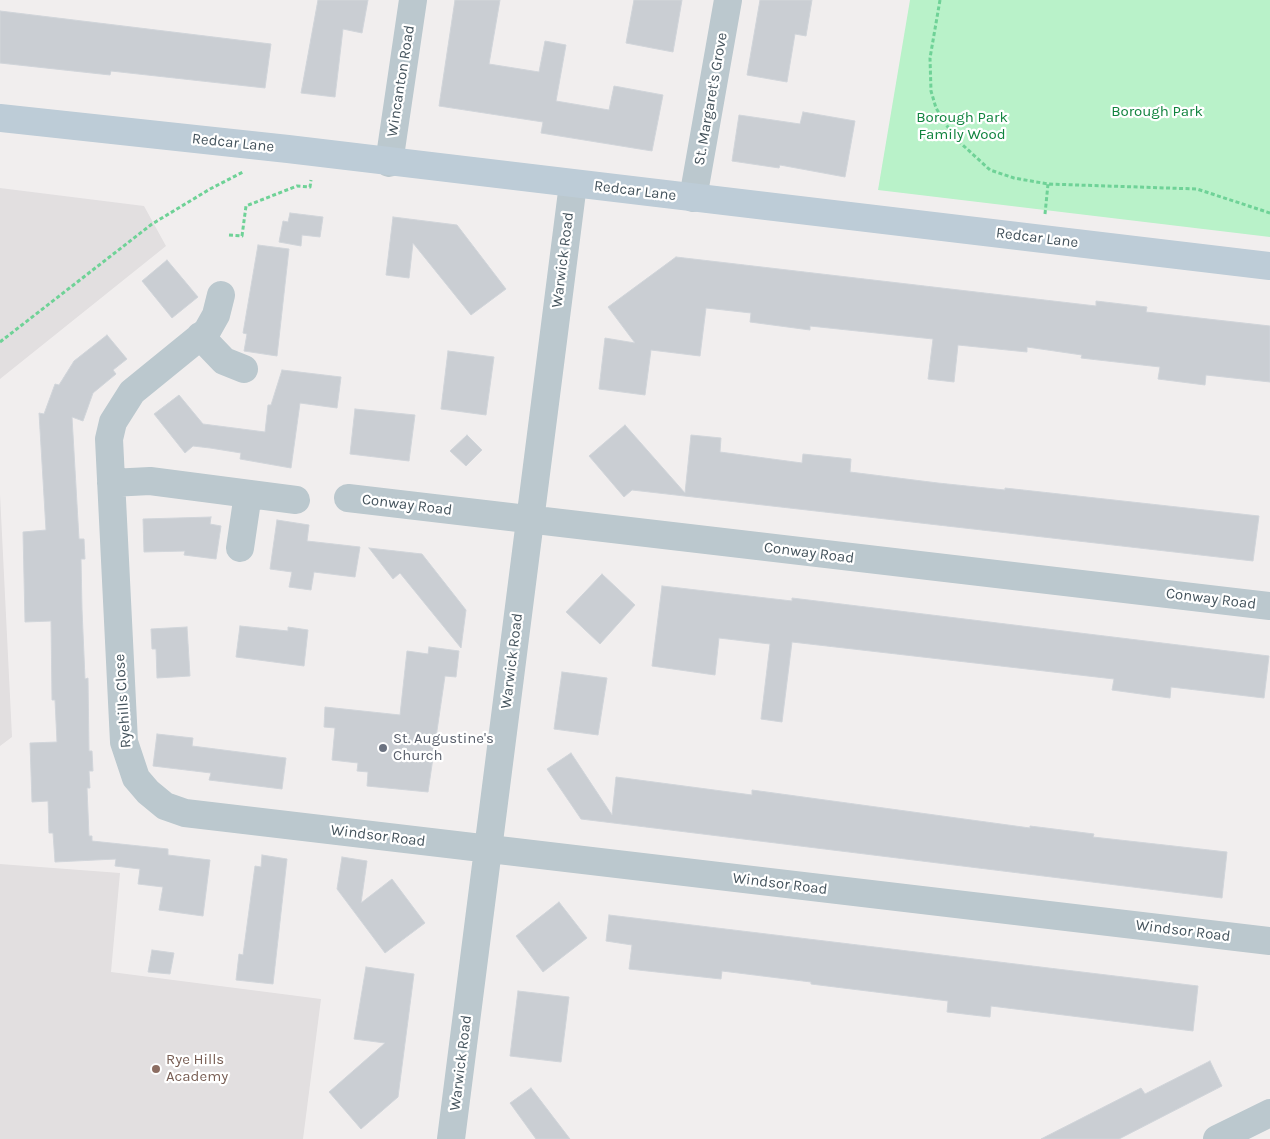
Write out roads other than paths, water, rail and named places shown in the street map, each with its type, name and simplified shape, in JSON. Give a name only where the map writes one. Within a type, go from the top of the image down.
[{"type":"main road","name":"Redcar Lane","points":[[0,118],[315,153],[1270,266]]},
{"type":"street","name":"Wincanton Road","points":[[389,163],[413,0]]},
{"type":"street","name":"St. Margaret's Grove","points":[[694,198],[728,0]]},
{"type":"street","name":"Warwick Road","points":[[451,1139],[573,184]]},
{"type":"street","name":"Ryehills Close","points":[[221,295],[216,315],[206,331],[132,392],[113,422],[109,439],[124,742],[136,778],[148,792],[165,806],[185,812],[291,825]]},
{"type":"street","points":[[200,336],[224,361],[244,369]]},
{"type":"street","points":[[111,483],[150,481],[296,500]]},
{"type":"street","points":[[240,548],[248,494]]},
{"type":"street","name":"Conway Road","points":[[348,498],[1270,606]]},
{"type":"street","name":"Windsor Road","points":[[291,825],[488,850],[1270,941]]},
{"type":"street","points":[[1217,1139],[1270,1113]]},
{"type":"place","name":"St. Augustine's Church","points":[[383,748]]},
{"type":"place","name":"Rye Hills Academy","points":[[156,1069]]},
{"type":"park label","name":"Borough Park","points":[[1157,112]]},
{"type":"park label","name":"Borough Park Family Wood","points":[[962,126]]}]
